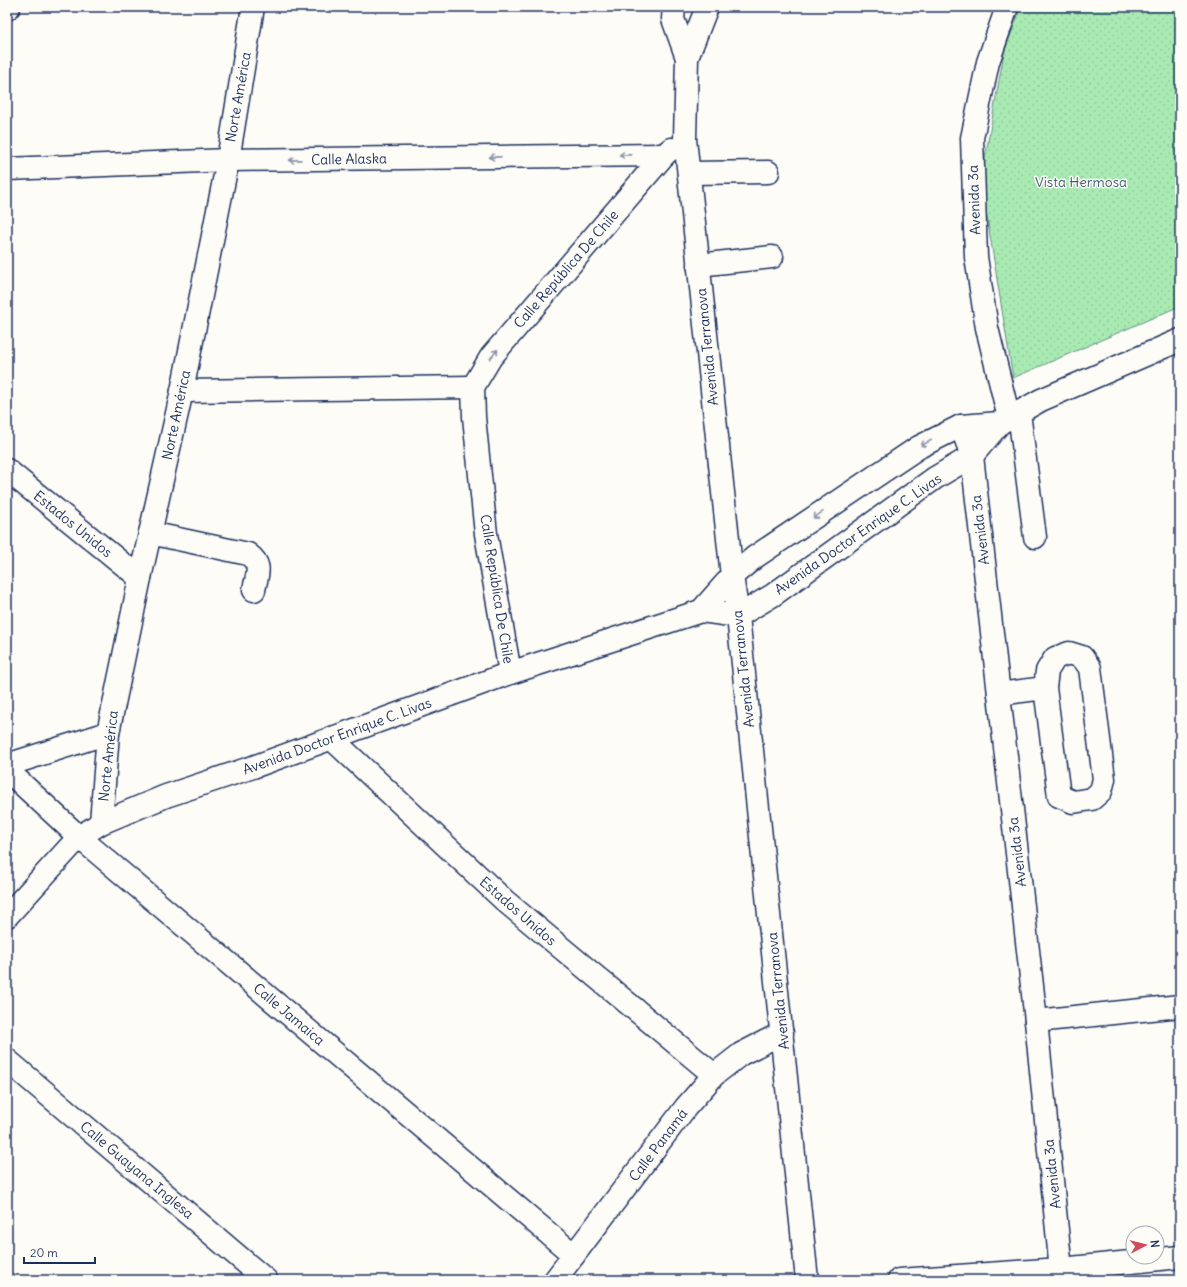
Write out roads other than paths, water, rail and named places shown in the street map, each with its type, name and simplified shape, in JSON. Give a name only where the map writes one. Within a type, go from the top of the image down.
[{"type":"street","name":"Norte América","points":[[101,823],[108,733],[140,578],[182,391],[228,160],[254,7]]},
{"type":"street","points":[[674,7],[673,19],[687,58]]},
{"type":"street","points":[[687,58],[707,7]]},
{"type":"street","name":"Avenida 3a","points":[[1007,7],[988,62],[972,138],[976,256],[987,328],[1009,418],[1035,537]]},
{"type":"street","name":"Avenida Terranova","points":[[687,58],[685,139],[732,576],[738,616],[807,1280]]},
{"type":"street","points":[[664,155],[685,139]]},
{"type":"street","name":"Calle Alaska","points":[[7,169],[228,160],[664,155]]},
{"type":"street","name":"Calle República De Chile","points":[[510,673],[486,534],[474,418],[473,386],[491,357],[664,155]]},
{"type":"street","points":[[689,173],[768,172]]},
{"type":"street","points":[[698,265],[772,257]]},
{"type":"street","name":"Avenida Doctor Enrique C. Livas","points":[[7,916],[80,837],[101,823],[166,796],[510,673],[701,612],[738,616],[773,595],[935,478],[972,456],[1009,418],[1041,400],[1180,340]]},
{"type":"street","points":[[182,391],[473,386]]},
{"type":"street","name":"Avenida Doctor Enrique C. Livas","points":[[701,612],[732,576],[755,557],[912,451],[961,426],[1009,418]]},
{"type":"street","name":"Avenida 3a","points":[[961,426],[972,456],[1036,1020],[1062,1275]]},
{"type":"street","name":"Estados Unidos","points":[[7,470],[140,578]]},
{"type":"street","points":[[150,533],[248,554],[255,560],[259,568],[254,590]]},
{"type":"street","points":[[1069,653],[1082,657],[1090,668],[1104,779],[1101,791],[1092,799],[1073,802],[1059,796],[1045,688],[1047,671],[1055,658],[1069,653]]},
{"type":"street","points":[[999,694],[1045,688]]},
{"type":"street","points":[[7,765],[108,733]]},
{"type":"street","name":"Estados Unidos","points":[[331,738],[505,901],[714,1075]]},
{"type":"street","name":"Calle Jamaica","points":[[7,770],[80,837],[574,1255]]},
{"type":"street","points":[[1036,1020],[1180,1006]]},
{"type":"street","name":"Calle Panamá","points":[[555,1280],[686,1107],[714,1075],[741,1054],[782,1033]]},
{"type":"street","name":"Calle Guayana Inglesa","points":[[7,1060],[266,1280]]},
{"type":"street","points":[[899,1280],[1062,1275],[1180,1257]]},
{"type":"park label","name":"Vista Hermosa","points":[[1081,182]]}]
